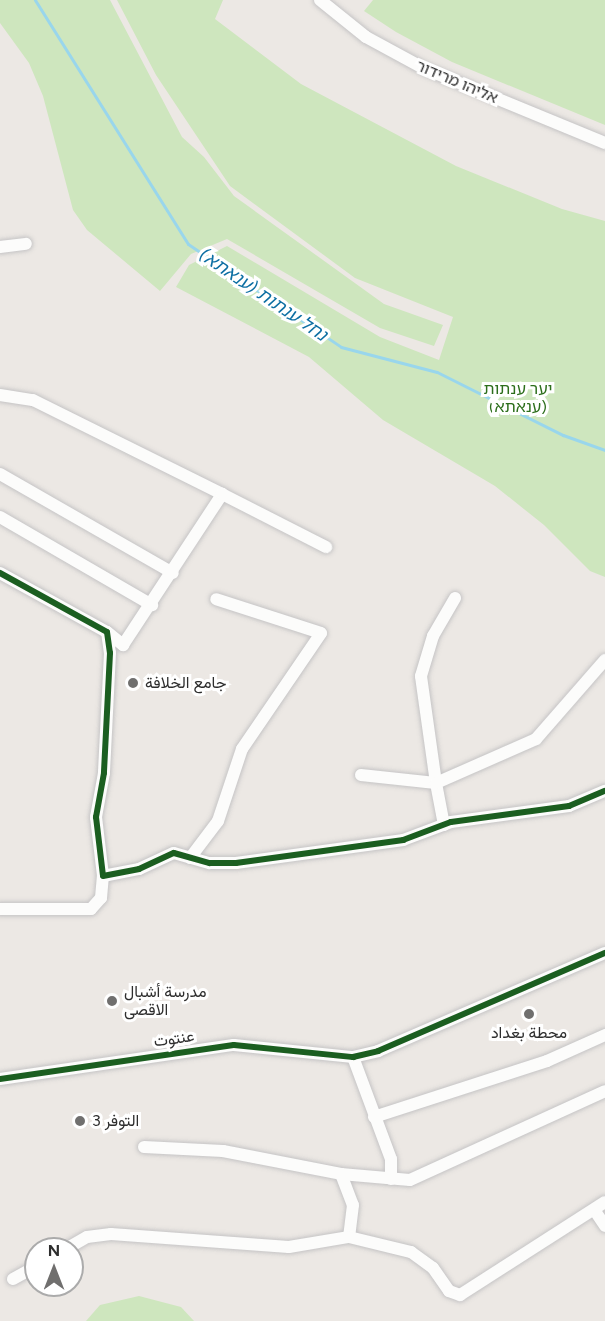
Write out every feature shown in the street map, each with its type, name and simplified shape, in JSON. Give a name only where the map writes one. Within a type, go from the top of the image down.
[{"type":"street","name":"אליהו מרידור","points":[[320,0],[366,37],[423,68],[605,143]]},
{"type":"street","points":[[0,247],[26,244]]},
{"type":"street","points":[[0,395],[33,400],[326,547]]},
{"type":"street","points":[[0,474],[173,573]]},
{"type":"street","points":[[0,573],[107,632],[123,645],[173,573],[222,494]]},
{"type":"street","points":[[0,517],[152,605]]},
{"type":"street","points":[[444,825],[421,676],[433,636],[455,598]]},
{"type":"street","points":[[190,858],[218,821],[242,749],[321,633],[216,599]]},
{"type":"street","points":[[0,909],[91,909],[101,898],[103,876],[96,817],[104,763],[107,632]]},
{"type":"street","points":[[362,776],[436,783],[536,739],[605,660]]},
{"type":"street","points":[[103,876],[139,868],[174,853],[210,863],[274,859],[403,840],[444,825],[532,808],[569,806],[605,791]]},
{"type":"street","points":[[391,1179],[391,1159],[352,1058],[388,1047],[605,953]]},
{"type":"street","points":[[374,1117],[547,1061],[605,1035]]},
{"type":"street","name":"عنتوت","points":[[0,1079],[234,1045],[352,1058]]},
{"type":"street","points":[[144,1147],[224,1151],[341,1174],[391,1179],[420,1178],[605,1091]]},
{"type":"street","points":[[341,1174],[353,1205],[349,1237]]},
{"type":"street","points":[[84,1239],[111,1234],[289,1247],[349,1237],[411,1252],[433,1268],[449,1291],[460,1295],[595,1211],[605,1202]]},
{"type":"street","points":[[595,1211],[605,1226]]},
{"type":"street","points":[[13,1279],[24,1273]]},
{"type":"green space","points":[[0,0],[110,0],[182,137],[204,157],[234,196],[384,304],[443,325],[434,346],[380,328],[227,239],[191,254],[160,291],[87,230],[73,210],[43,96],[29,63],[0,23]]},
{"type":"green space","name":"יער ענתות (ענאתא)","points":[[117,0],[223,0],[215,19],[301,84],[456,166],[562,209],[605,221],[605,577],[590,571],[544,525],[495,486],[383,420],[309,357],[176,287],[189,265],[227,246],[380,337],[439,360],[453,317],[355,278],[230,186],[156,75]]},
{"type":"green space","points":[[373,0],[605,0],[605,125],[452,62],[396,32],[364,11]]},
{"type":"green space","points":[[139,1296],[181,1307],[194,1321],[86,1321],[100,1305]]},
{"type":"waterway","name":"נחל ענתות (ענאתא)","points":[[35,0],[188,244],[341,347],[437,372],[563,435],[605,450]]},
{"type":"cycle path","points":[[0,573],[107,632],[110,653],[104,773],[96,817],[103,876],[139,869],[174,853],[210,863],[236,863],[403,840],[451,822],[569,806],[605,791]]},
{"type":"cycle path","points":[[0,1079],[234,1045],[353,1057],[378,1051],[605,953]]},
{"type":"place","name":"جامع الخلافة","points":[[133,683]]},
{"type":"place","name":"مدرسة أشبال الاقصى","points":[[112,1001]]},
{"type":"place","name":"محطة بغداد","points":[[529,1014]]},
{"type":"place","name":"التوفر 3","points":[[80,1121]]}]
